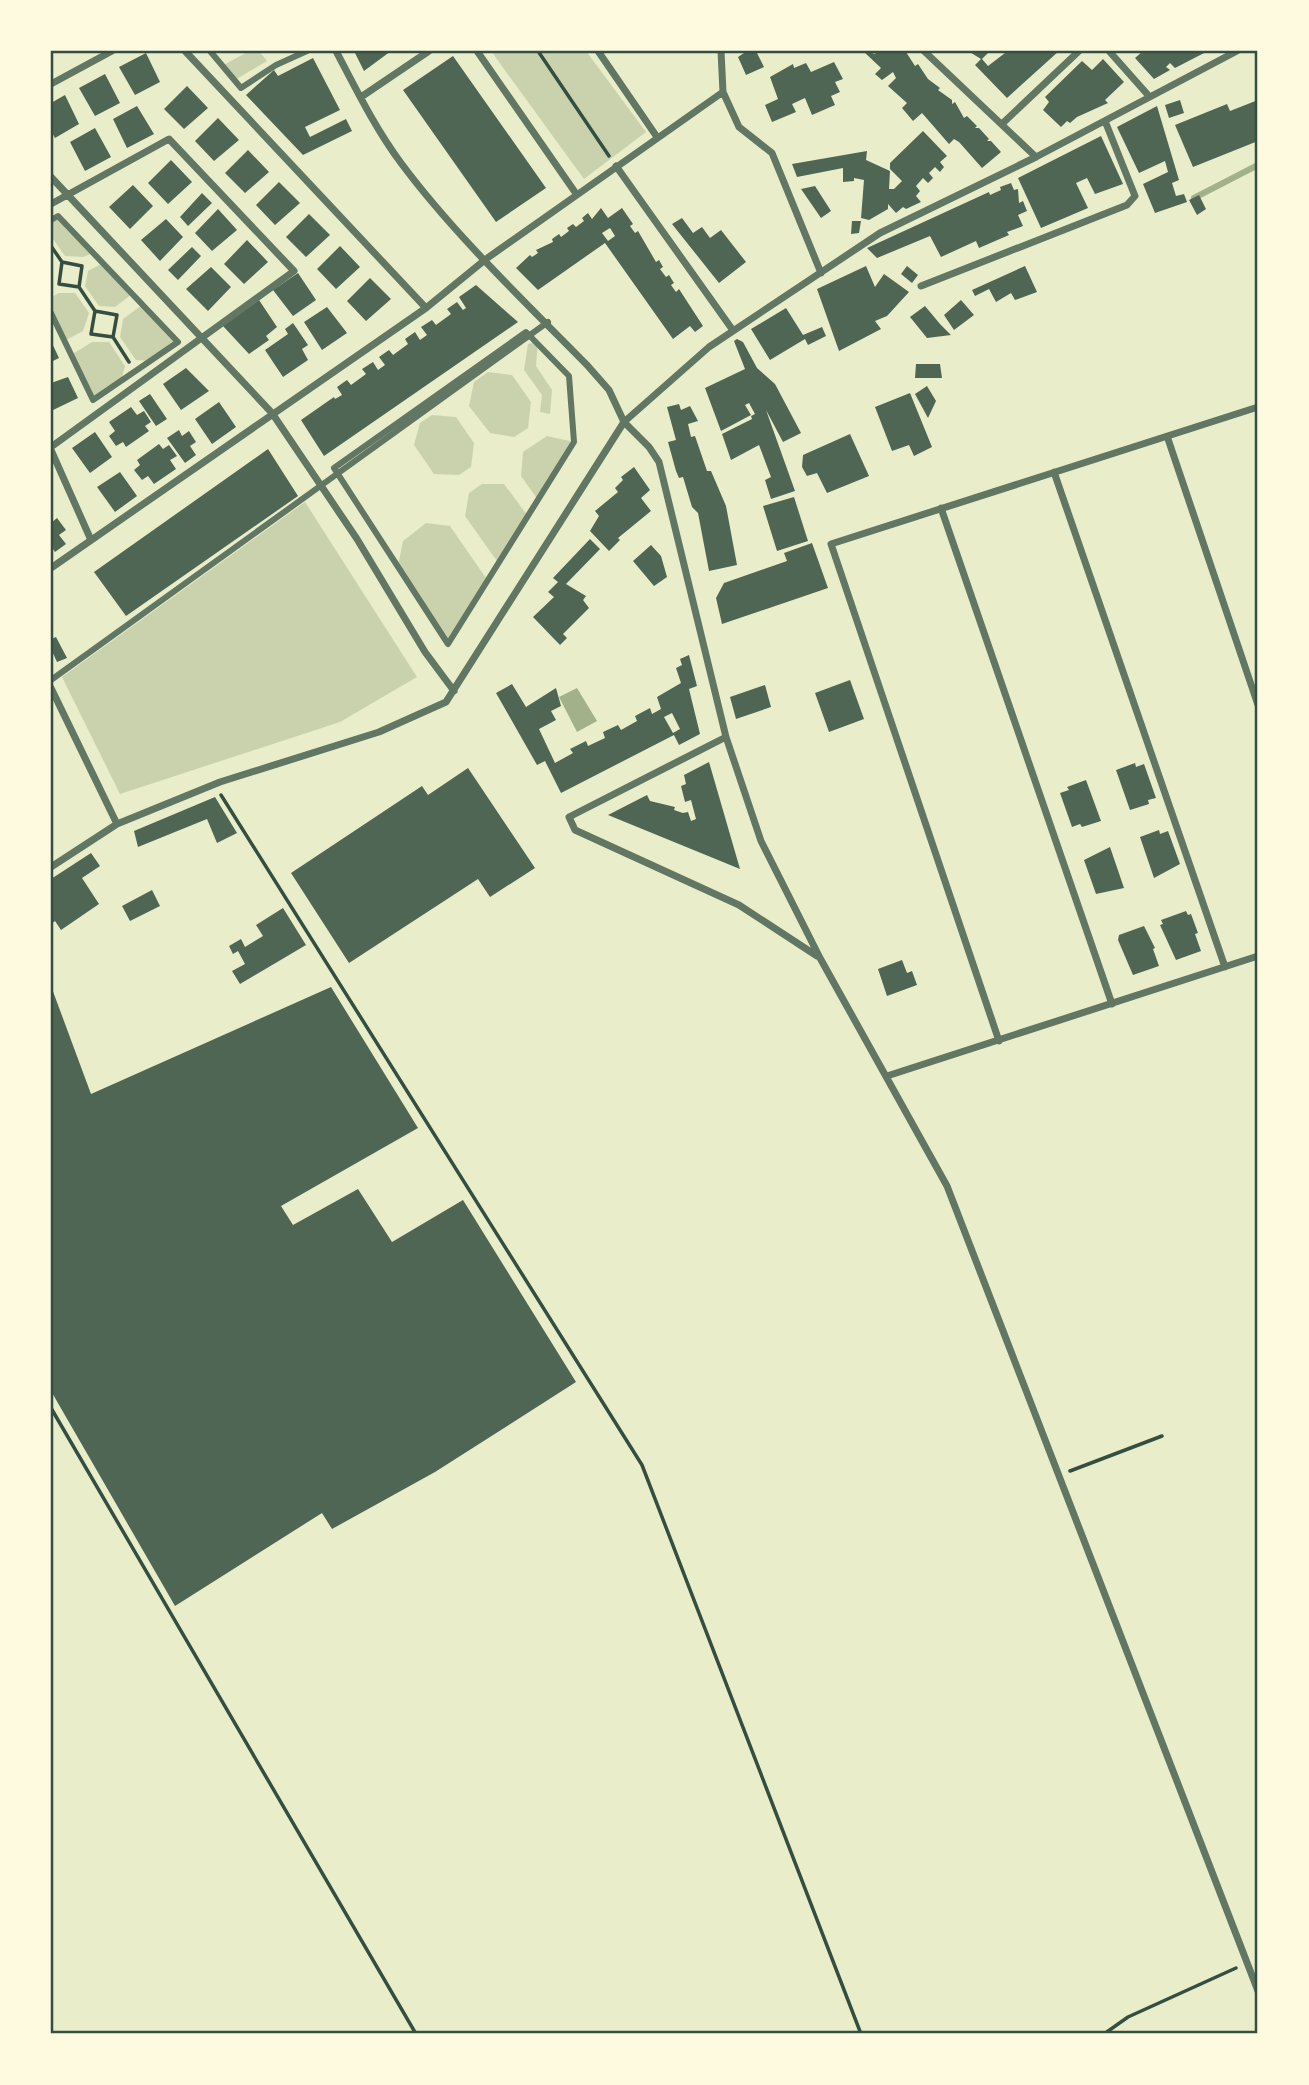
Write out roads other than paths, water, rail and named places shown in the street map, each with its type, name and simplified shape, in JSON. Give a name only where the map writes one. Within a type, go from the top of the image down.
[{"type":"street","points":[[51,84],[112,51]]},
{"type":"street","points":[[186,51],[426,308]]},
{"type":"street","points":[[209,51],[242,88],[276,65],[307,51]]},
{"type":"street","points":[[337,51],[401,163],[446,217],[548,322],[609,390],[624,422],[649,447],[659,462],[726,737],[761,841],[820,958],[947,1186],[1258,1992]]},
{"type":"street","points":[[361,97],[429,51]]},
{"type":"street","points":[[477,51],[577,195]]},
{"type":"street","points":[[598,51],[657,137]]},
{"type":"street","points":[[721,51],[723,92],[739,127],[772,153],[821,273]]},
{"type":"street","points":[[924,51],[1036,157]]},
{"type":"street","points":[[1003,123],[1079,51]]},
{"type":"street","points":[[1109,51],[1148,95]]},
{"type":"street","points":[[51,867],[117,824],[215,785],[379,732],[446,702],[624,422],[732,329],[880,233],[1036,157],[1148,95],[1237,51]]},
{"type":"street","points":[[51,568],[426,308],[486,260],[723,92]]},
{"type":"street","points":[[921,286],[1127,205],[1135,196],[1105,121]]},
{"type":"street","points":[[51,204],[170,139],[294,271],[51,448],[91,540]]},
{"type":"street","points":[[616,166],[732,329]]},
{"type":"street","points":[[51,177],[272,413],[425,652],[454,691]]},
{"type":"street","points":[[51,220],[58,216],[178,342],[93,400],[51,313]]},
{"type":"street","points":[[51,680],[548,322]]},
{"type":"street","points":[[338,474],[448,644],[575,442],[569,376],[530,335]]},
{"type":"street","points":[[999,1041],[831,544],[1258,407]]},
{"type":"street","points":[[1167,436],[1258,705]]},
{"type":"street","points":[[1054,471],[1225,967]]},
{"type":"street","points":[[940,508],[1112,1004]]},
{"type":"street","points":[[51,688],[117,824]]},
{"type":"street","points":[[726,737],[569,817],[575,830],[739,905],[820,958]]},
{"type":"street","points":[[887,1076],[1258,956]]},
{"type":"waterway","points":[[1194,198],[1258,165]]}]
